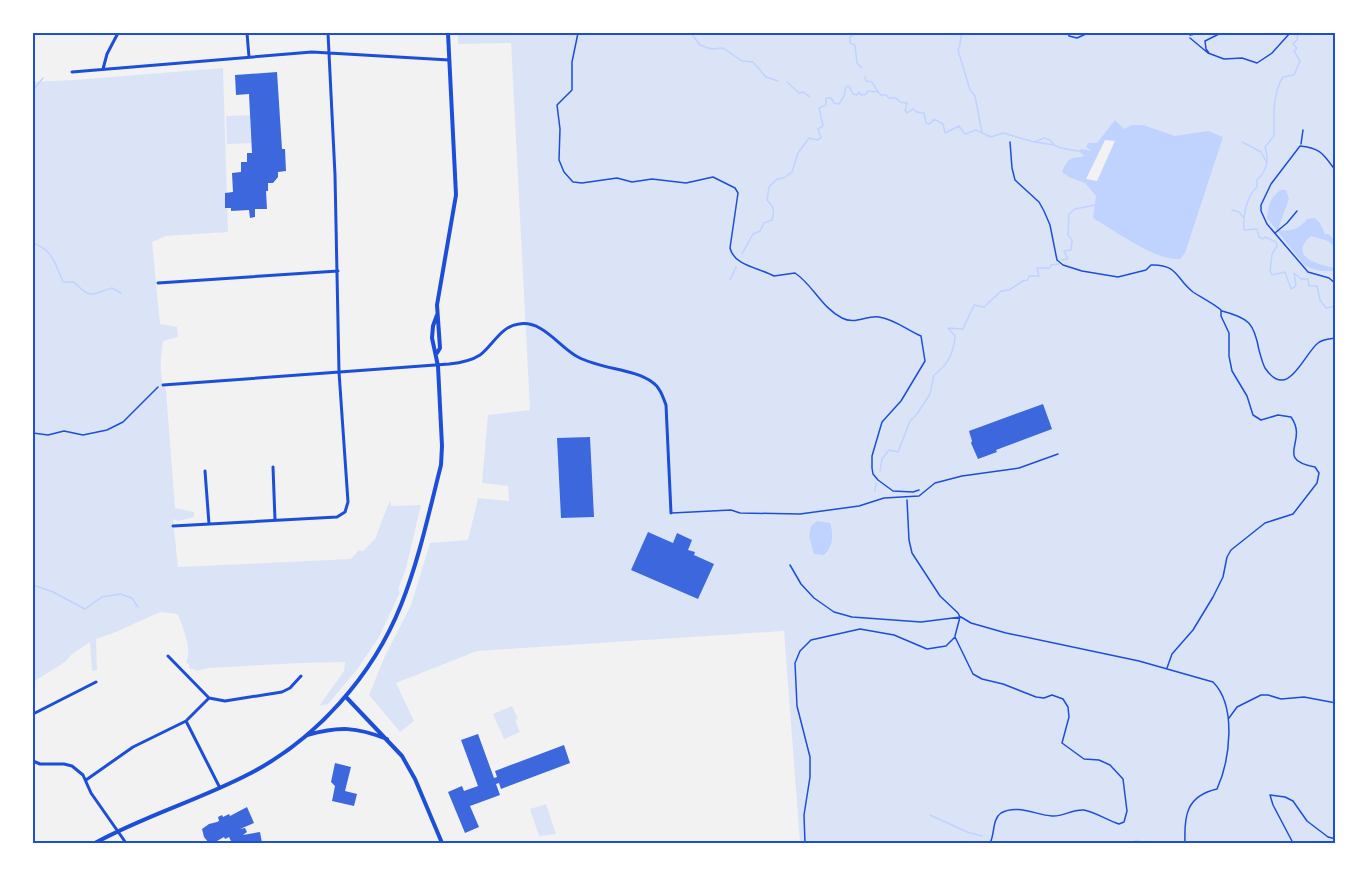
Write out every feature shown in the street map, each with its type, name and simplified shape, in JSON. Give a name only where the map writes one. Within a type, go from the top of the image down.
[{"type":"street","points":[[103,69],[107,54],[118,33]]},
{"type":"street","points":[[247,33],[249,57]]},
{"type":"street","points":[[173,526],[337,516],[345,512],[348,502],[339,372],[338,271],[328,33]]},
{"type":"street","points":[[95,843],[117,831],[251,773],[304,736],[324,720],[346,697],[380,647],[400,607],[419,552],[441,465],[437,354],[440,348],[437,315],[456,195],[448,33]]},
{"type":"street","points":[[72,72],[329,52],[449,60]]},
{"type":"street","points":[[158,283],[338,271]]},
{"type":"street","points":[[163,385],[438,366],[464,362],[479,355],[512,325],[531,324],[545,331],[575,356],[592,364],[639,375],[653,382],[662,393],[666,405],[671,513]]},
{"type":"street","points":[[273,467],[275,520]]},
{"type":"street","points":[[205,471],[209,524]]},
{"type":"street","points":[[168,656],[209,698],[225,701],[282,692],[290,688],[301,675]]},
{"type":"street","points":[[33,714],[96,682]]},
{"type":"street","points":[[346,697],[402,756],[415,779],[442,843]]},
{"type":"street","points":[[86,780],[133,747],[186,721],[209,698]]},
{"type":"street","points":[[186,721],[220,788]]},
{"type":"street","points":[[304,736],[332,729],[348,728],[388,740]]},
{"type":"street","points":[[33,761],[40,764],[72,766],[83,775],[91,793],[126,843]]},
{"type":"lane","points":[[671,513],[731,510],[740,513],[800,514],[860,506],[884,498],[919,496],[935,483],[962,476],[1019,468],[1058,454]]},
{"type":"path","points":[[578,33],[572,62],[574,81],[572,90],[557,105],[560,129],[559,160],[564,172],[573,182],[582,183],[617,178],[632,182],[652,179],[686,183],[713,177],[735,188],[738,193],[730,248],[732,255],[739,261],[767,271],[774,276],[795,273],[824,304],[849,321],[877,316],[893,321],[921,336],[925,361],[901,401],[882,422],[872,456],[872,468],[878,480],[893,491],[913,492],[923,489]]},
{"type":"path","points":[[1068,33],[1073,38],[1088,33]]},
{"type":"path","points":[[1187,33],[1190,35],[1201,33]]},
{"type":"path","points":[[1211,54],[1206,49],[1205,41],[1221,33]]},
{"type":"path","points":[[1190,38],[1208,53],[1231,60],[1242,58],[1257,63],[1267,57],[1290,33]]},
{"type":"path","points":[[1303,130],[1300,146],[1271,184],[1261,205],[1261,211],[1267,224],[1308,272],[1329,278],[1336,284]]},
{"type":"path","points":[[1010,142],[1015,180],[1039,202],[1050,225],[1057,260],[1063,265],[1094,274],[1118,277],[1146,270],[1151,265],[1165,266],[1184,279],[1190,289],[1221,310],[1250,322],[1255,330],[1262,362],[1269,374],[1278,379],[1285,380],[1292,377],[1317,344],[1336,338]]},
{"type":"path","points":[[1300,146],[1313,147],[1323,153],[1336,171]]},
{"type":"path","points":[[1275,233],[1297,211]]},
{"type":"path","points":[[1167,668],[1172,654],[1193,630],[1213,597],[1223,577],[1227,557],[1231,550],[1265,523],[1293,514],[1319,478],[1315,467],[1301,465],[1294,458],[1293,452],[1297,437],[1291,417],[1278,415],[1261,420],[1256,418],[1250,410],[1247,396],[1232,371],[1228,333],[1221,310]]},
{"type":"path","points":[[33,433],[48,435],[64,431],[83,435],[107,430],[123,422],[153,390],[163,385]]},
{"type":"path","points":[[907,503],[912,553],[940,596],[960,616],[971,622],[1006,633],[1167,668],[1213,682],[1222,697],[1228,718],[1229,741],[1217,789],[1208,791],[1190,806],[1185,814],[1185,843]]},
{"type":"path","points":[[790,565],[801,584],[814,598],[834,612],[852,617],[921,622],[960,616]]},
{"type":"path","points":[[805,843],[804,815],[810,777],[810,757],[797,706],[795,663],[800,651],[811,640],[860,629],[894,635],[927,649],[946,646],[955,637],[960,616]]},
{"type":"path","points":[[955,637],[973,674],[1036,697],[1044,698],[1052,695],[1063,699],[1068,707],[1069,717],[1062,743],[1084,759],[1099,760],[1110,765],[1122,779],[1125,791],[1126,819],[1119,824],[1085,810],[1055,816],[1020,809],[1011,810],[997,817],[990,843]]},
{"type":"path","points":[[1228,718],[1237,708],[1261,695],[1281,699],[1304,697],[1336,703]]},
{"type":"path","points":[[1293,843],[1270,795],[1285,797],[1293,801],[1307,821],[1328,837],[1336,838]]},
{"type":"shaded area","points":[[458,33],[1336,33],[1336,843],[800,843],[784,631],[477,651],[396,683],[414,721],[400,732],[369,695],[384,658],[411,605],[430,543],[468,540],[478,498],[509,501],[508,486],[482,483],[488,415],[530,410],[511,43],[458,44]]},
{"type":"shaded area","points":[[223,68],[228,232],[166,236],[152,242],[160,324],[177,327],[178,337],[163,341],[161,366],[166,390],[175,508],[194,512],[194,517],[178,521],[173,519],[178,567],[351,559],[375,539],[390,500],[391,506],[421,505],[406,568],[398,590],[400,592],[379,637],[356,671],[328,704],[319,706],[344,671],[345,662],[208,668],[197,671],[190,669],[186,662],[188,645],[178,614],[160,612],[96,639],[97,670],[92,671],[90,642],[72,654],[65,662],[33,682],[33,82]]},
{"type":"shaded area","points":[[250,115],[251,143],[227,144],[226,116]]},
{"type":"shaded area","points":[[512,706],[518,719],[515,720],[520,732],[504,739],[493,714]]},
{"type":"shaded area","points":[[546,804],[556,834],[539,836],[530,809]]},
{"type":"water","points":[[1115,120],[1124,129],[1132,125],[1143,125],[1175,136],[1208,131],[1223,137],[1185,253],[1180,259],[1147,250],[1093,218],[1096,196],[1085,183],[1062,172],[1070,159],[1085,156],[1078,151],[1082,149],[1092,151],[1086,147],[1088,143],[1097,143]]},
{"type":"water","points":[[1281,190],[1286,190],[1289,199],[1279,226],[1280,230],[1295,229],[1307,219],[1315,218],[1325,234],[1335,240],[1336,248],[1328,241],[1311,236],[1304,243],[1302,249],[1304,255],[1314,262],[1336,268],[1336,273],[1305,266],[1267,218],[1270,202]]},
{"type":"water","points":[[817,521],[830,523],[831,527],[831,544],[824,555],[814,554],[809,536],[811,526]]},
{"type":"pier","points":[[1105,140],[1115,141],[1097,181],[1086,179]]},
{"type":"building","points":[[277,72],[282,149],[285,149],[286,171],[278,172],[278,177],[273,183],[268,183],[267,209],[255,209],[255,217],[250,218],[249,210],[231,211],[231,208],[225,208],[225,193],[233,192],[232,173],[241,172],[241,162],[247,162],[247,153],[252,153],[249,94],[236,95],[235,75]]},
{"type":"building","points":[[1043,404],[1052,429],[978,459],[969,431]]},
{"type":"building","points":[[590,437],[594,517],[561,518],[557,438]]},
{"type":"building","points":[[648,532],[673,543],[677,533],[692,540],[688,550],[714,564],[698,599],[631,570]]},
{"type":"building","points":[[478,734],[494,778],[497,777],[495,771],[564,745],[570,763],[501,789],[499,783],[496,784],[500,795],[470,806],[479,827],[465,833],[448,792],[462,786],[464,791],[478,786],[461,740]]},
{"type":"building","points":[[335,763],[351,767],[345,791],[357,794],[354,806],[332,801],[335,786],[331,782]]},
{"type":"building","points":[[247,807],[254,823],[240,829],[245,828],[247,832],[243,835],[260,832],[262,843],[232,843],[229,837],[225,839],[224,837],[209,843],[204,837],[202,829],[219,821],[218,817],[229,814],[230,816]]},
{"type":"waterway","points":[[691,33],[700,45],[711,49],[723,48],[742,61],[753,62],[766,77],[778,81]]},
{"type":"waterway","points":[[856,33],[850,37],[850,43],[855,45],[857,63],[862,68]]},
{"type":"waterway","points":[[1298,33],[1297,40],[1293,44],[1297,48],[1294,51],[1300,61],[1294,75],[1283,77],[1279,84],[1274,106],[1274,136],[1265,147],[1266,165],[1248,201],[1244,230],[1257,229],[1259,237],[1276,242],[1277,246],[1272,254],[1270,271],[1272,275],[1285,272],[1291,289],[1296,286],[1294,273],[1301,279],[1308,279],[1309,286],[1317,286],[1320,300],[1326,308],[1336,306]]},
{"type":"waterway","points":[[962,34],[958,50],[970,90],[975,96],[982,133]]},
{"type":"waterway","points":[[865,77],[866,81],[872,82],[878,92]]},
{"type":"waterway","points":[[33,90],[43,78]]},
{"type":"waterway","points":[[787,82],[799,93],[803,92],[810,97]]},
{"type":"waterway","points":[[742,254],[753,234],[760,231],[764,223],[772,220],[773,209],[767,200],[769,187],[777,179],[784,178],[792,172],[798,153],[809,138],[817,140],[821,138],[818,129],[823,126],[819,108],[826,105],[826,98],[831,98],[834,103],[839,104],[846,87],[849,86],[853,94],[878,92],[907,103],[905,110],[907,113],[913,109],[924,113],[926,123],[930,124],[934,119],[943,124],[945,133],[959,126],[965,134],[976,130],[991,137],[1003,133],[1034,142],[1044,138],[1061,148],[1078,151]]},
{"type":"waterway","points":[[1035,142],[1054,145]]},
{"type":"waterway","points":[[1242,142],[1261,152],[1267,163]]},
{"type":"waterway","points":[[1061,260],[1068,259],[1064,251],[1071,250],[1072,240],[1068,235],[1069,214],[1075,209],[1095,205]]},
{"type":"waterway","points":[[1232,210],[1239,212],[1243,217]]},
{"type":"waterway","points":[[33,243],[49,253],[63,282],[74,282],[84,291],[92,294],[112,288],[121,293]]},
{"type":"waterway","points":[[880,471],[882,459],[889,450],[898,452],[910,421],[930,394],[934,375],[949,358],[955,336],[948,328],[963,329],[974,305],[984,307],[1001,291],[1009,290],[1028,280],[1029,276],[1039,276],[1037,268],[1050,268],[1051,265],[1059,264]]},
{"type":"waterway","points":[[730,280],[736,267]]},
{"type":"waterway","points":[[875,491],[876,483]]},
{"type":"waterway","points":[[33,585],[53,592],[85,609],[102,597],[120,594],[132,598],[138,607]]},
{"type":"waterway","points":[[930,815],[967,832],[982,836]]},
{"type":"waterway","points":[[1133,843],[1136,840],[1143,843]]}]
